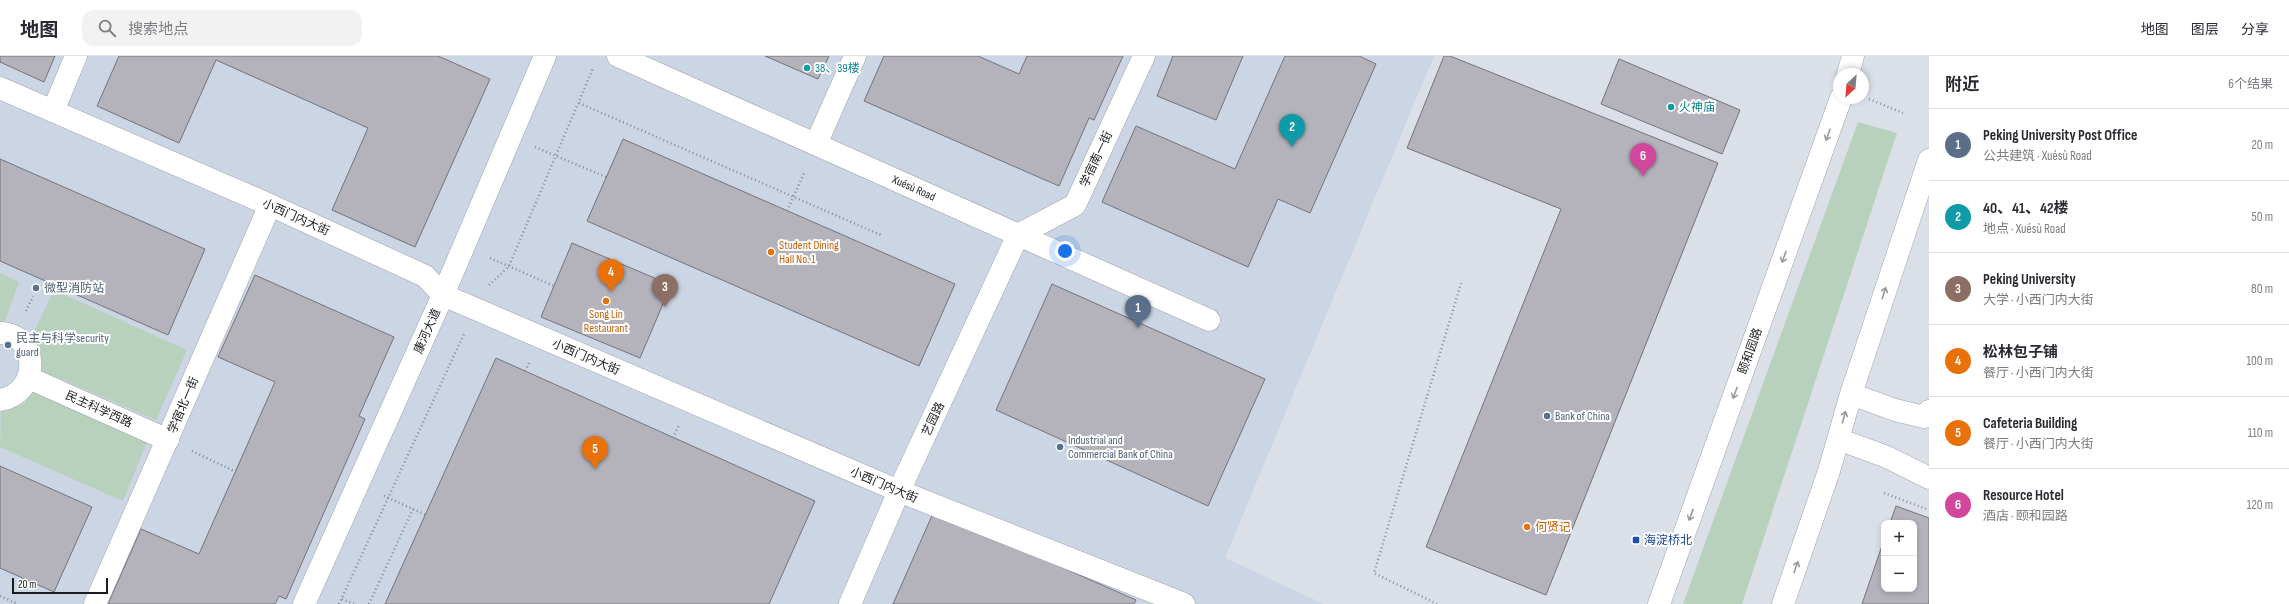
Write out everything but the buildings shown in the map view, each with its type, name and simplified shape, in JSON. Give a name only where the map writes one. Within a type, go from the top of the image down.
[{"type":"street","points":[[53,111],[76,56]]},
{"type":"street","name":"康河大道","points":[[304,604],[443,295],[546,56]]},
{"type":"street","name":"Xuésù Road","points":[[618,56],[1209,320]]},
{"type":"street","points":[[816,144],[855,56]]},
{"type":"street","name":"学宿南一街","points":[[1018,235],[1075,205],[1144,56]]},
{"type":"street","points":[[1850,68],[1853,56]]},
{"type":"street","name":"小西门内大街","points":[[0,88],[270,205],[425,276],[443,295],[899,491],[1184,604]]},
{"type":"street","name":"颐和园路","points":[[1659,604],[1839,104]]},
{"type":"street","points":[[1783,604],[1829,471],[1851,394],[1929,160]]},
{"type":"street","name":"学宿北一街","points":[[95,604],[270,205]]},
{"type":"street","name":"艺园路","points":[[850,604],[899,491],[1018,235]]},
{"type":"street","points":[[0,333],[14,337],[24,345],[29,355],[31,366],[29,378],[18,393],[0,400]]},
{"type":"street","name":"民主科学西路","points":[[29,378],[168,440]]},
{"type":"street","points":[[1851,394],[1895,410],[1924,416],[1929,412]]},
{"type":"street","points":[[1838,439],[1887,457],[1929,478]]},
{"type":"path","points":[[509,266],[595,63]]},
{"type":"path","points":[[1869,99],[1903,113]]},
{"type":"path","points":[[579,103],[883,236]]},
{"type":"path","points":[[511,136],[606,177]]},
{"type":"path","points":[[787,211],[798,187]]},
{"type":"path","points":[[464,247],[554,286]]},
{"type":"path","points":[[1437,604],[1374,573],[1462,280]]},
{"type":"path","points":[[339,604],[466,330]]},
{"type":"path","points":[[168,440],[236,472]]},
{"type":"path","points":[[1884,493],[1929,510]]},
{"type":"path","points":[[388,498],[426,515]]},
{"type":"path","points":[[369,604],[413,509]]},
{"type":"path","points":[[0,596],[18,604]]},
{"type":"path","points":[[342,599],[354,604]]},
{"type":"shaded area","points":[[0,56],[1434,56],[1225,558],[1324,604],[0,604]]},
{"type":"green space","points":[[1858,122],[1897,133],[1742,604],[1683,604]]},
{"type":"green space","points":[[0,273],[19,282],[5,321],[0,322]]},
{"type":"green space","points":[[54,290],[187,350],[156,420],[40,370],[39,348],[32,336]]},
{"type":"green space","points":[[33,388],[147,442],[123,501],[0,447],[1,409],[24,404]]},
{"type":"place","name":"38、39楼","points":[[807,68]]},
{"type":"place","name":"火神庙","points":[[1671,107]]},
{"type":"place","name":"40、41、42楼","points":[[1292,147]]},
{"type":"place","name":"Resource Hotel","points":[[1643,176]]},
{"type":"place","name":"Student Dining Hall No. 1","points":[[771,252]]},
{"type":"place","name":"微型消防站","points":[[36,288]]},
{"type":"place","name":"松林包子铺","points":[[611,292]]},
{"type":"place","name":"Song Lin Restaurant","points":[[606,301]]},
{"type":"place","name":"Peking University","points":[[665,307]]},
{"type":"place","name":"Peking University Post Office","points":[[1138,328]]},
{"type":"place","name":"民主与科学security guard","points":[[8,345]]},
{"type":"place","name":"Bank of China","points":[[1547,416]]},
{"type":"place","name":"Industrial and Commercial Bank of China","points":[[1060,447]]},
{"type":"place","name":"Cafeteria Building","points":[[595,469]]},
{"type":"place","name":"何贤记","points":[[1527,527]]},
{"type":"place","name":"海淀桥北","points":[[1636,540]]}]
